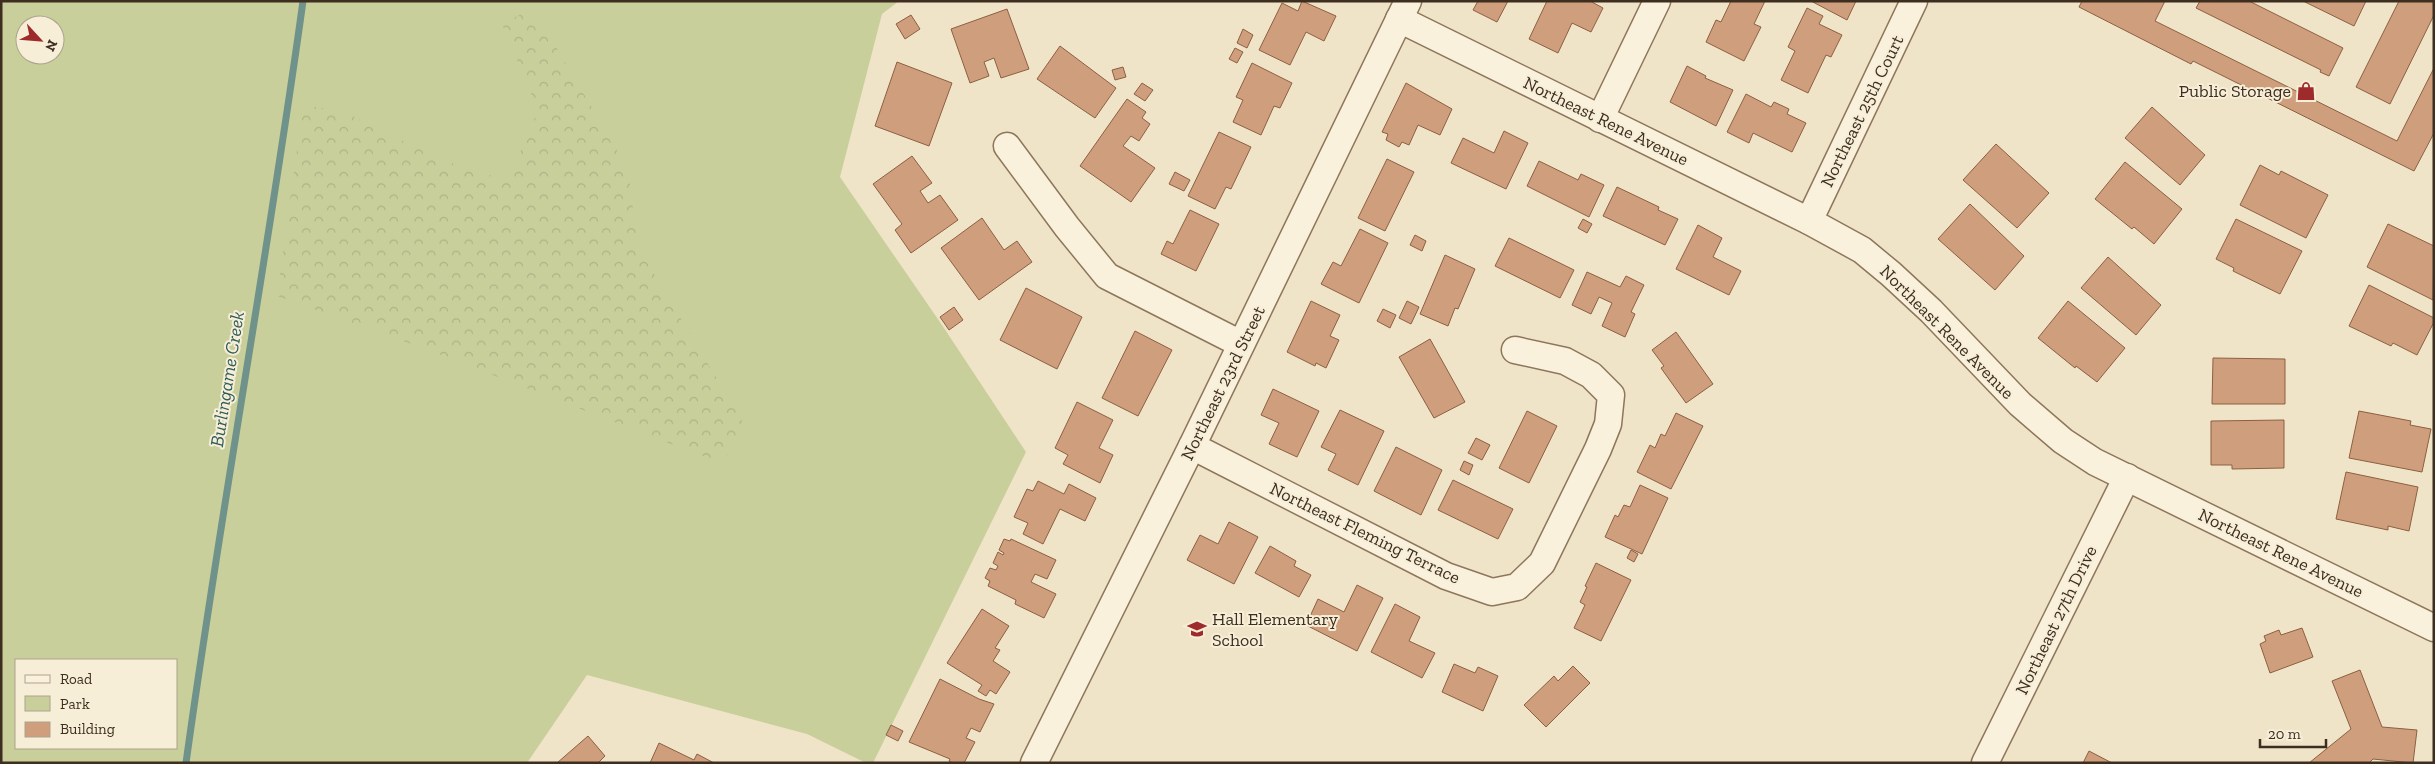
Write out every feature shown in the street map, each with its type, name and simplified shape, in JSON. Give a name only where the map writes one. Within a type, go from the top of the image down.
[{"type":"street","points":[[1600,119],[1657,1]]},
{"type":"street","name":"Northeast 25th Court","points":[[1809,221],[1914,1]]},
{"type":"street","name":"Northeast Rene Avenue","points":[[1404,10],[1600,119],[1809,221],[1862,250],[1931,311],[2020,404],[2063,441],[2095,462],[2434,628]]},
{"type":"street","name":"Northeast 23rd Street","points":[[1034,763],[1192,446],[1404,10]]},
{"type":"street","points":[[1007,146],[1067,227],[1107,276],[1241,344]]},
{"type":"street","name":"Northeast Fleming Terrace","points":[[1192,446],[1446,576],[1492,592],[1517,587],[1542,563],[1594,458],[1608,424],[1611,395],[1591,375],[1565,362],[1515,350]]},
{"type":"street","name":"Northeast 27th Drive","points":[[1985,763],[2127,478]]},
{"type":"green space","points":[[1,1],[899,1],[882,14],[840,177],[942,325],[1026,452],[873,763],[866,763],[807,734],[587,675],[527,763],[1,763]]},
{"type":"green space","points":[[533,8],[628,169],[638,247],[744,424],[723,464],[428,350],[277,296],[303,105],[342,111],[442,160],[508,181],[538,110],[502,24]]},
{"type":"building","points":[[1302,1],[1336,16],[1324,41],[1306,32],[1290,65],[1259,50],[1282,3],[1298,11]]},
{"type":"building","points":[[1478,1],[1508,1],[1497,22],[1473,10]]},
{"type":"building","points":[[1547,1],[1590,1],[1603,8],[1591,32],[1572,23],[1558,53],[1529,39]]},
{"type":"building","points":[[1731,1],[1765,1],[1754,24],[1761,27],[1744,61],[1706,42],[1716,20],[1721,22]]},
{"type":"building","points":[[1811,1],[1856,1],[1847,20]]},
{"type":"building","points":[[2082,1],[2165,1],[2155,21],[2397,141],[2434,68],[2434,133],[2414,171],[2193,61],[2191,64],[2079,7]]},
{"type":"building","points":[[2200,1],[2249,1],[2343,48],[2329,76],[2320,72],[2321,70],[2196,8]]},
{"type":"building","points":[[2303,1],[2366,1],[2354,26]]},
{"type":"building","points":[[2399,1],[2434,1],[2434,15],[2390,104],[2356,87]]},
{"type":"building","points":[[1807,8],[1823,16],[1819,24],[1842,35],[1831,57],[1826,55],[1808,93],[1781,80],[1795,51],[1788,47]]},
{"type":"building","points":[[1007,9],[1029,69],[1001,78],[994,58],[984,62],[989,76],[970,83],[951,29]]},
{"type":"building","points":[[911,15],[920,29],[905,39],[896,24]]},
{"type":"building","points":[[1243,29],[1253,35],[1247,48],[1237,43]]},
{"type":"building","points":[[1060,46],[1116,88],[1095,118],[1037,79]]},
{"type":"building","points":[[1235,48],[1243,52],[1237,63],[1229,59]]},
{"type":"building","points":[[897,62],[952,83],[929,146],[875,126]]},
{"type":"building","points":[[1252,63],[1292,83],[1280,108],[1274,106],[1261,135],[1233,122],[1243,100],[1236,97]]},
{"type":"building","points":[[1687,66],[1706,76],[1705,78],[1733,90],[1716,126],[1670,102]]},
{"type":"building","points":[[1123,67],[1126,77],[1115,80],[1112,70]]},
{"type":"building","points":[[1142,83],[1153,90],[1145,101],[1134,94]]},
{"type":"building","points":[[1406,83],[1452,109],[1440,135],[1418,125],[1409,145],[1402,142],[1399,147],[1386,140],[1388,134],[1382,132]]},
{"type":"building","points":[[1746,94],[1771,107],[1774,102],[1789,109],[1787,114],[1806,123],[1792,152],[1753,133],[1749,143],[1727,132]]},
{"type":"building","points":[[1127,99],[1146,112],[1142,118],[1150,124],[1139,141],[1131,136],[1123,146],[1155,168],[1131,202],[1080,166]]},
{"type":"building","points":[[2152,107],[2205,155],[2180,185],[2125,138]]},
{"type":"building","points":[[1504,131],[1528,143],[1506,189],[1451,163],[1463,138],[1494,153]]},
{"type":"building","points":[[1219,132],[1251,147],[1231,189],[1226,187],[1215,209],[1188,196]]},
{"type":"building","points":[[1996,144],[2049,193],[2017,228],[1963,180]]},
{"type":"building","points":[[912,156],[932,183],[920,191],[928,203],[940,195],[958,220],[911,253],[895,230],[902,224],[873,184]]},
{"type":"building","points":[[1387,159],[1414,172],[1385,231],[1358,218]]},
{"type":"building","points":[[1539,161],[1578,180],[1581,174],[1604,185],[1589,217],[1527,186]]},
{"type":"building","points":[[2125,162],[2182,209],[2154,244],[2095,199]]},
{"type":"building","points":[[2260,165],[2279,175],[2281,171],[2328,195],[2306,238],[2240,205]]},
{"type":"building","points":[[1175,172],[1190,180],[1184,191],[1169,184]]},
{"type":"building","points":[[1617,187],[1659,207],[1658,210],[1678,219],[1665,245],[1603,216]]},
{"type":"building","points":[[1970,204],[2024,256],[1995,290],[1938,239]]},
{"type":"building","points":[[1190,210],[1219,224],[1196,271],[1161,254],[1167,241],[1173,244]]},
{"type":"building","points":[[982,218],[1004,250],[1017,241],[1032,262],[979,300],[941,248]]},
{"type":"building","points":[[1583,219],[1592,224],[1587,233],[1578,228]]},
{"type":"building","points":[[2236,219],[2302,251],[2280,294],[2233,271],[2234,268],[2216,259]]},
{"type":"building","points":[[2388,224],[2434,246],[2433,300],[2367,267]]},
{"type":"building","points":[[1698,225],[1722,238],[1713,257],[1741,271],[1729,295],[1676,269]]},
{"type":"building","points":[[1360,229],[1388,243],[1359,303],[1321,284],[1333,262],[1341,266]]},
{"type":"building","points":[[1415,235],[1426,241],[1422,251],[1410,245]]},
{"type":"building","points":[[1509,238],[1574,270],[1560,298],[1495,266]]},
{"type":"building","points":[[1445,255],[1475,269],[1458,309],[1455,308],[1448,326],[1420,314]]},
{"type":"building","points":[[2108,257],[2161,305],[2136,335],[2081,288]]},
{"type":"building","points":[[1587,272],[1620,287],[1626,276],[1644,285],[1631,312],[1635,314],[1625,337],[1602,326],[1612,303],[1599,297],[1591,314],[1572,305]]},
{"type":"building","points":[[2369,285],[2434,318],[2434,322],[2417,355],[2393,343],[2391,346],[2349,326]]},
{"type":"building","points":[[1026,288],[1082,317],[1057,369],[1000,340]]},
{"type":"building","points":[[1311,301],[1340,315],[1330,336],[1339,340],[1326,368],[1316,363],[1315,366],[1287,352]]},
{"type":"building","points":[[1407,301],[1419,307],[1411,324],[1399,318]]},
{"type":"building","points":[[2068,301],[2125,348],[2097,382],[2076,366],[2075,368],[2038,338]]},
{"type":"building","points":[[954,307],[963,320],[949,330],[940,317]]},
{"type":"building","points":[[1383,309],[1396,315],[1390,328],[1377,321]]},
{"type":"building","points":[[1135,331],[1172,350],[1138,416],[1102,398]]},
{"type":"building","points":[[1676,332],[1713,384],[1686,403],[1661,368],[1664,366],[1652,350]]},
{"type":"building","points":[[1430,339],[1465,402],[1434,418],[1399,357]]},
{"type":"building","points":[[2213,358],[2285,359],[2285,404],[2212,404]]},
{"type":"building","points":[[1273,389],[1319,411],[1297,457],[1269,444],[1279,423],[1261,415]]},
{"type":"building","points":[[1077,402],[1113,420],[1099,448],[1113,455],[1100,483],[1063,464],[1068,455],[1055,448]]},
{"type":"building","points":[[1340,410],[1384,431],[1358,485],[1328,470],[1336,454],[1321,447]]},
{"type":"building","points":[[1527,411],[1557,426],[1529,483],[1499,468]]},
{"type":"building","points":[[2359,411],[2411,421],[2410,425],[2431,429],[2422,472],[2349,458]]},
{"type":"building","points":[[1676,413],[1703,426],[1671,489],[1637,472],[1650,445],[1655,448],[1661,434],[1665,436]]},
{"type":"building","points":[[2284,420],[2284,468],[2232,469],[2232,465],[2211,465],[2211,421]]},
{"type":"building","points":[[1476,438],[1490,445],[1482,460],[1468,453]]},
{"type":"building","points":[[1396,447],[1442,470],[1421,515],[1374,491]]},
{"type":"building","points":[[1464,461],[1473,465],[1469,475],[1460,470]]},
{"type":"building","points":[[2346,472],[2418,487],[2409,531],[2388,526],[2388,530],[2336,519]]},
{"type":"building","points":[[1453,480],[1513,509],[1498,539],[1438,510]]},
{"type":"building","points":[[1038,481],[1064,494],[1069,484],[1096,498],[1085,521],[1060,509],[1043,544],[1023,534],[1028,523],[1014,517],[1027,489],[1033,491]]},
{"type":"building","points":[[1640,485],[1668,498],[1642,554],[1605,537],[1615,515],[1618,517],[1624,505],[1630,507]]},
{"type":"building","points":[[1229,522],[1258,537],[1234,584],[1187,560],[1200,535],[1218,544]]},
{"type":"building","points":[[1004,539],[1010,541],[1011,539],[1056,560],[1047,579],[1035,574],[1031,582],[1056,594],[1044,618],[1015,604],[1016,600],[988,586],[990,581],[985,578],[990,568],[996,570],[998,566],[993,563],[998,552],[1003,555],[1004,553],[999,550]]},
{"type":"building","points":[[1270,546],[1296,561],[1294,566],[1311,575],[1299,597],[1255,573]]},
{"type":"building","points":[[1631,550],[1638,554],[1634,562],[1627,558]]},
{"type":"building","points":[[1596,563],[1631,580],[1601,641],[1574,628],[1585,605],[1580,602],[1587,587],[1585,586]]},
{"type":"building","points":[[1357,585],[1383,598],[1357,651],[1306,625],[1318,599],[1344,612]]},
{"type":"building","points":[[1395,604],[1420,617],[1409,641],[1435,653],[1422,678],[1371,652]]},
{"type":"building","points":[[982,609],[1009,626],[995,648],[1000,650],[993,661],[1010,672],[996,694],[990,690],[986,696],[978,691],[982,685],[947,663]]},
{"type":"building","points":[[2302,628],[2313,657],[2270,673],[2260,644],[2266,641],[2264,636],[2279,630],[2281,635]]},
{"type":"building","points":[[1454,664],[1475,673],[1478,667],[1498,676],[1483,711],[1442,692]]},
{"type":"building","points":[[1573,666],[1590,683],[1546,727],[1524,705],[1554,676],[1558,681]]},
{"type":"building","points":[[2360,670],[2382,727],[2417,730],[2413,763],[2373,759],[2369,763],[2309,763],[2351,729],[2332,681]]},
{"type":"building","points":[[940,679],[979,699],[994,704],[980,732],[971,728],[966,738],[975,742],[964,763],[953,763],[949,761],[950,759],[909,742]]},
{"type":"building","points":[[891,725],[903,731],[898,741],[886,735]]},
{"type":"building","points":[[588,736],[605,756],[598,763],[557,763]]},
{"type":"building","points":[[659,743],[694,760],[697,754],[714,763],[650,763]]},
{"type":"building","points":[[2089,751],[2112,763],[2083,763]]},
{"type":"waterway","name":"Burlingame Creek","points":[[186,763],[303,1]]},
{"type":"place","name":"Public Storage","points":[[2306,91]]},
{"type":"place","name":"Hall Elementary School","points":[[1197,629]]}]
